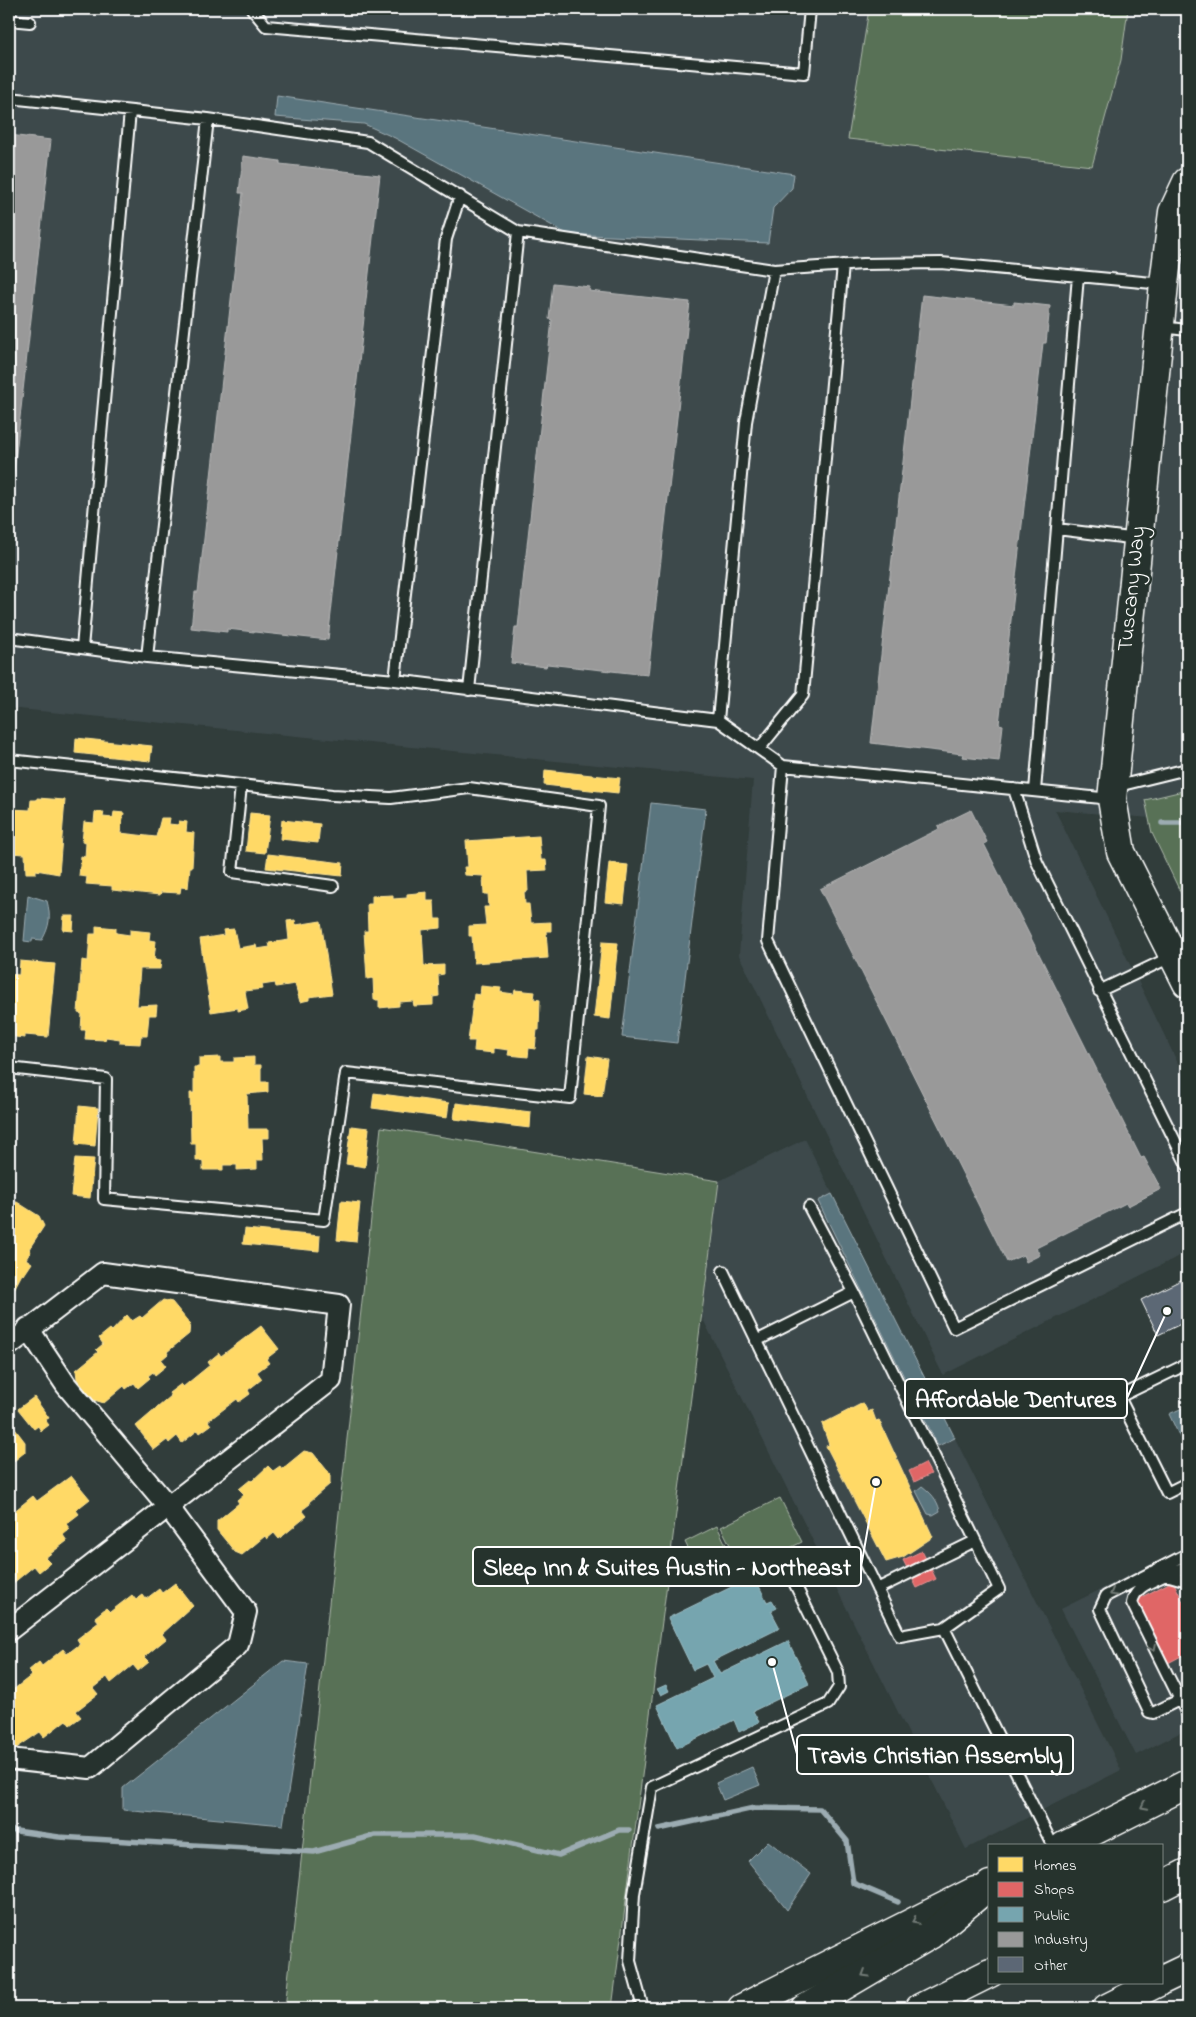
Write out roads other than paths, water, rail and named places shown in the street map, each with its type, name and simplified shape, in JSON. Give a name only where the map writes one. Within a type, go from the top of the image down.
[{"type":"main road","name":"Tuscany Way","points":[[1187,182],[1173,212],[1164,284],[1113,793],[1121,852],[1187,984]]},
{"type":"main road","points":[[1068,1844],[1187,1784]]},
{"type":"main road","points":[[1164,1885],[1187,1873]]},
{"type":"main road","points":[[742,2008],[988,1885]]},
{"type":"main road","points":[[806,2008],[930,1935],[988,1886]]},
{"type":"main road","points":[[1164,1979],[1187,1968]]},
{"type":"main road","points":[[920,2008],[988,1974]]},
{"type":"main road","points":[[1107,2008],[1155,1984]]},
{"type":"street","points":[[9,1345],[28,1328],[103,1273],[339,1305],[331,1380],[167,1505],[9,1630]]},
{"type":"street","points":[[9,1759],[90,1768],[238,1645],[246,1612],[167,1505],[66,1385],[28,1328]]},
{"type":"lane","points":[[252,9],[266,26],[804,73],[810,9]]},
{"type":"lane","points":[[9,20],[30,22]]},
{"type":"lane","points":[[9,98],[208,119],[368,142],[518,232],[774,270],[843,265],[940,263],[1164,284]]},
{"type":"lane","points":[[82,648],[130,111]]},
{"type":"lane","points":[[147,657],[208,119]]},
{"type":"lane","points":[[395,680],[446,239],[460,196]]},
{"type":"lane","points":[[469,690],[518,232]]},
{"type":"lane","points":[[759,749],[803,695],[843,265]]},
{"type":"lane","points":[[718,720],[746,422],[774,270]]},
{"type":"lane","points":[[1035,791],[1078,276]]},
{"type":"lane","points":[[1160,327],[1187,330]]},
{"type":"lane","points":[[1057,529],[1138,539]]},
{"type":"lane","points":[[9,638],[147,657],[395,680],[718,720],[783,766],[1035,791],[1113,793],[1187,769]]},
{"type":"lane","points":[[9,760],[241,786],[391,798],[469,788],[599,806],[570,1098],[346,1073],[324,1220],[104,1199],[106,1079],[9,1068]]},
{"type":"lane","points":[[783,766],[768,941],[954,1328],[1187,1213]]},
{"type":"lane","points":[[241,786],[232,872],[333,886]]},
{"type":"lane","points":[[1014,789],[1037,862],[1099,991],[1187,1164]]},
{"type":"lane","points":[[1099,991],[1174,956]]},
{"type":"lane","points":[[723,1271],[900,1636],[944,1628],[999,1589],[854,1292],[809,1207]]},
{"type":"lane","points":[[756,1341],[854,1292]]},
{"type":"lane","points":[[1187,1364],[1119,1397],[1167,1493],[1187,1483]]},
{"type":"lane","points":[[877,1589],[975,1541]]},
{"type":"lane","points":[[1184,1698],[1153,1713],[1149,1712],[1100,1609],[1106,1596],[1187,1554]]},
{"type":"lane","points":[[643,2008],[630,1962],[634,1894],[652,1787],[828,1704],[839,1687],[838,1672],[785,1564]]},
{"type":"lane","points":[[1184,1698],[1176,1695],[1132,1603],[1134,1593],[1139,1589],[1187,1566]]},
{"type":"lane","points":[[1166,1575],[1187,1581]]},
{"type":"lane","points":[[944,1628],[1052,1844]]},
{"type":"lane","points":[[1184,1698],[1187,1714]]},
{"type":"water","points":[[277,96],[794,174],[792,188],[773,208],[768,243],[567,234],[395,138],[364,124],[275,117]]},
{"type":"water","points":[[651,803],[706,809],[677,1043],[622,1037]]},
{"type":"water","points":[[28,895],[47,901],[49,911],[47,930],[42,940],[32,939],[32,942],[24,941]]},
{"type":"water","points":[[832,1194],[955,1438],[938,1446],[818,1201]]},
{"type":"water","points":[[1187,1406],[1187,1442],[1183,1444],[1169,1414]]},
{"type":"water","points":[[922,1486],[933,1497],[939,1507],[940,1511],[933,1515],[928,1514],[916,1491]]},
{"type":"water","points":[[283,1661],[308,1664],[283,1825],[123,1810],[123,1788]]},
{"type":"water","points":[[752,1767],[760,1785],[723,1800],[716,1783]]},
{"type":"water","points":[[768,1841],[811,1874],[787,1910],[748,1861]]},
{"type":"waterway","points":[[1162,823],[1187,823]]},
{"type":"waterway","points":[[659,1829],[754,1808],[820,1809],[847,1841],[853,1883],[898,1902]]},
{"type":"waterway","points":[[9,1830],[59,1837],[314,1852],[375,1835],[475,1835],[559,1855],[619,1830],[629,1830]]},
{"type":"place","name":"Affordable Dentures","points":[[1167,1311]]},
{"type":"place","name":"Sleep Inn & Suites Austin - Northeast","points":[[876,1482]]},
{"type":"place","name":"Travis Christian Assembly","points":[[772,1662]]}]
